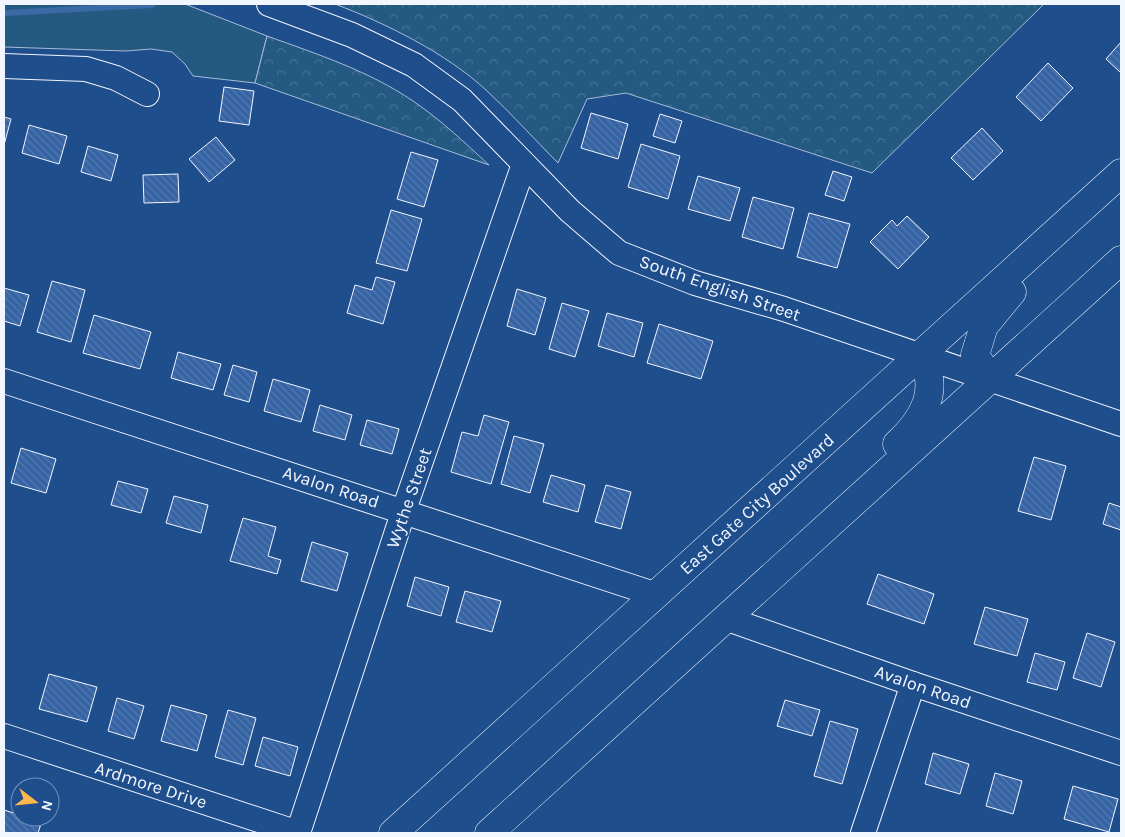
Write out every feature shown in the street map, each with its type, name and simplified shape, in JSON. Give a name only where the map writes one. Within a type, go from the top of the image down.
[{"type":"main road","name":"East Gate City Boulevard","points":[[392,833],[1121,173]]},
{"type":"main road","points":[[990,379],[975,354],[984,326],[1095,197]]},
{"type":"main road","points":[[489,833],[1121,260]]},
{"type":"main road","points":[[817,535],[849,488],[913,429],[929,402],[927,366],[921,356]]},
{"type":"street","name":"South English Street","points":[[269,4],[352,35],[414,66],[462,100],[570,211],[619,253],[695,283],[784,309],[1121,424]]},
{"type":"street","points":[[4,66],[86,70],[116,78],[147,94]]},
{"type":"street","name":"Wythe Street","points":[[298,833],[404,510],[524,164]]},
{"type":"street","name":"Avalon Road","points":[[4,381],[404,510],[657,595]]},
{"type":"street","name":"Avalon Road","points":[[725,618],[913,684],[1121,753]]},
{"type":"street","points":[[863,833],[913,684]]},
{"type":"street","name":"Ardmore Drive","points":[[4,736],[298,833]]},
{"type":"green space","points":[[4,4],[185,4],[267,36],[255,83],[193,76],[185,64],[172,52],[151,49],[126,51],[4,47]]},
{"type":"green space","points":[[335,4],[1044,4],[872,173],[626,93],[587,99],[558,163],[470,76],[414,40],[374,20]]},
{"type":"green space","points":[[267,36],[342,64],[396,90],[433,116],[489,165],[255,83]]},
{"type":"building","points":[[1121,42],[1121,73],[1106,59]]},
{"type":"building","points":[[1048,63],[1073,88],[1041,121],[1016,97]]},
{"type":"building","points":[[224,87],[254,91],[249,125],[219,121]]},
{"type":"building","points":[[591,113],[628,124],[618,159],[581,148]]},
{"type":"building","points":[[660,114],[682,121],[675,143],[653,136]]},
{"type":"building","points":[[4,117],[11,119],[4,145]]},
{"type":"building","points":[[29,125],[67,136],[59,164],[22,153]]},
{"type":"building","points":[[982,128],[1003,151],[973,180],[951,158]]},
{"type":"building","points":[[216,137],[235,160],[209,182],[189,159]]},
{"type":"building","points":[[641,144],[680,156],[668,199],[628,187]]},
{"type":"building","points":[[88,146],[118,155],[111,181],[81,172]]},
{"type":"building","points":[[411,152],[438,160],[424,207],[397,199]]},
{"type":"building","points":[[833,171],[852,177],[844,201],[825,195]]},
{"type":"building","points":[[178,174],[179,202],[144,203],[143,175]]},
{"type":"building","points":[[698,176],[740,188],[730,221],[688,209]]},
{"type":"building","points":[[753,197],[794,208],[783,249],[742,237]]},
{"type":"building","points":[[391,210],[422,219],[407,271],[376,263]]},
{"type":"building","points":[[809,213],[850,224],[837,268],[797,257]]},
{"type":"building","points":[[907,216],[929,237],[898,269],[870,242],[892,220],[897,226]]},
{"type":"building","points":[[376,277],[395,282],[383,324],[347,313],[355,285],[372,290]]},
{"type":"building","points":[[52,281],[85,290],[71,342],[37,332]]},
{"type":"building","points":[[4,288],[29,295],[20,326],[4,321]]},
{"type":"building","points":[[517,289],[546,298],[535,335],[507,326]]},
{"type":"building","points":[[562,303],[589,311],[575,357],[549,349]]},
{"type":"building","points":[[607,313],[643,323],[634,357],[598,346]]},
{"type":"building","points":[[94,315],[151,332],[140,369],[83,353]]},
{"type":"building","points":[[659,324],[713,341],[701,379],[647,363]]},
{"type":"building","points":[[178,352],[221,364],[213,390],[171,378]]},
{"type":"building","points":[[233,365],[257,372],[249,402],[224,395]]},
{"type":"building","points":[[273,379],[310,390],[301,422],[264,411]]},
{"type":"building","points":[[320,405],[352,415],[345,440],[313,431]]},
{"type":"building","points":[[484,415],[509,422],[491,484],[451,472],[462,432],[478,436]]},
{"type":"building","points":[[367,420],[399,429],[392,454],[360,445]]},
{"type":"building","points":[[514,436],[544,444],[530,493],[501,484]]},
{"type":"building","points":[[21,448],[56,459],[46,493],[11,483]]},
{"type":"building","points":[[1034,457],[1066,466],[1051,520],[1018,511]]},
{"type":"building","points":[[551,475],[585,485],[578,512],[543,502]]},
{"type":"building","points":[[118,481],[148,489],[141,513],[111,505]]},
{"type":"building","points":[[606,485],[631,492],[621,529],[595,522]]},
{"type":"building","points":[[174,496],[208,505],[201,533],[166,523]]},
{"type":"building","points":[[1109,503],[1121,507],[1121,530],[1103,524]]},
{"type":"building","points":[[243,518],[276,527],[268,556],[281,560],[277,574],[230,561]]},
{"type":"building","points":[[312,542],[348,553],[337,591],[301,581]]},
{"type":"building","points":[[878,574],[934,594],[924,624],[867,604]]},
{"type":"building","points":[[415,577],[449,587],[441,616],[407,606]]},
{"type":"building","points":[[465,591],[501,601],[492,632],[456,622]]},
{"type":"building","points":[[985,607],[1028,619],[1017,656],[974,644]]},
{"type":"building","points":[[1087,633],[1115,642],[1101,687],[1073,678]]},
{"type":"building","points":[[1035,653],[1065,662],[1057,690],[1027,682]]},
{"type":"building","points":[[49,674],[97,687],[87,722],[39,709]]},
{"type":"building","points":[[117,698],[144,706],[134,739],[108,731]]},
{"type":"building","points":[[785,700],[820,710],[812,736],[777,726]]},
{"type":"building","points":[[171,705],[207,715],[197,751],[161,741]]},
{"type":"building","points":[[228,710],[256,718],[243,765],[215,757]]},
{"type":"building","points":[[830,721],[858,729],[842,784],[814,776]]},
{"type":"building","points":[[263,737],[298,747],[290,776],[255,766]]},
{"type":"building","points":[[933,753],[969,764],[960,794],[925,784]]},
{"type":"building","points":[[995,773],[1022,781],[1013,814],[986,806]]},
{"type":"building","points":[[1073,786],[1118,799],[1109,832],[1064,819]]},
{"type":"building","points":[[4,810],[10,812],[10,827],[40,827],[38,833],[4,833]]},
{"type":"waterway","points":[[4,13],[152,5]]}]
